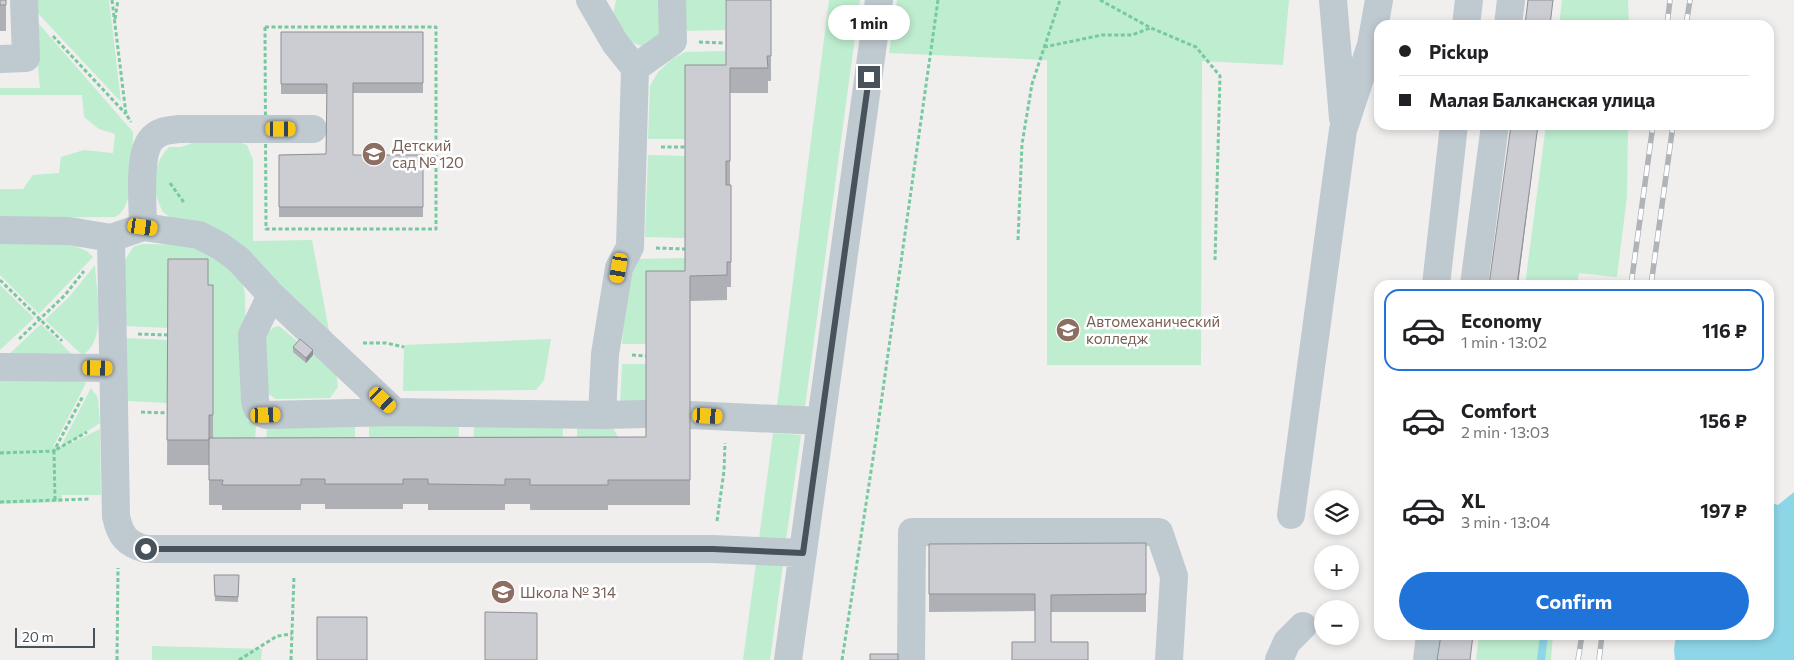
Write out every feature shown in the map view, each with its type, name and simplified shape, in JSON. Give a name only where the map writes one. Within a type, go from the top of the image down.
[{"type":"street","points":[[590,0],[615,43],[635,68],[630,247],[619,268],[605,354],[602,415]]},
{"type":"street","points":[[635,68],[672,41],[672,0]]},
{"type":"street","points":[[788,660],[879,0]]},
{"type":"street","points":[[1333,0],[1344,130]]},
{"type":"street","points":[[1375,20],[1379,0]]},
{"type":"street","points":[[1467,20],[1469,0]]},
{"type":"street","points":[[1509,20],[1511,0]]},
{"type":"street","points":[[0,59],[26,58],[24,2]]},
{"type":"street","points":[[1291,516],[1344,130],[1371,45],[1374,28]]},
{"type":"street","points":[[143,227],[144,161],[150,141],[167,130],[313,129]]},
{"type":"street","points":[[1437,280],[1453,130]]},
{"type":"street","points":[[1475,280],[1493,130]]},
{"type":"street","points":[[0,230],[69,231],[110,238],[143,227],[199,235],[220,246],[238,259],[271,295],[395,412]]},
{"type":"street","points":[[110,238],[100,368],[114,417],[115,498],[120,532],[134,546],[146,549],[295,550],[713,549],[803,553]]},
{"type":"street","points":[[271,295],[252,335],[255,400],[261,414],[395,412],[646,414]]},
{"type":"street","points":[[0,367],[100,368]]},
{"type":"street","points":[[690,415],[820,422]]},
{"type":"street","points":[[911,660],[912,532],[1159,532],[1174,576],[1169,660]]},
{"type":"street","points":[[1278,660],[1287,642],[1304,626]]},
{"type":"street","points":[[1427,660],[1429,640]]},
{"type":"path","points":[[112,0],[126,114]]},
{"type":"path","points":[[114,26],[118,0]]},
{"type":"path","points":[[842,660],[876,439],[938,0]]},
{"type":"path","points":[[1018,240],[1022,144],[1032,84],[1060,0]]},
{"type":"path","points":[[1100,0],[1151,28],[1196,47],[1220,76],[1215,260]]},
{"type":"path","points":[[24,2],[126,114],[137,130],[150,141]]},
{"type":"path","points":[[265,27],[436,27],[436,229],[266,230],[266,129],[265,27]]},
{"type":"path","points":[[1044,47],[1102,35],[1132,35],[1151,28]]},
{"type":"path","points":[[13,344],[65,295],[110,238]]},
{"type":"path","points":[[0,280],[40,318],[100,368],[54,451],[55,500]]},
{"type":"path","points":[[0,453],[54,451],[114,417]]},
{"type":"path","points":[[716,526],[724,471],[725,442]]},
{"type":"path","points":[[0,502],[115,498]]},
{"type":"path","points":[[117,660],[120,532]]},
{"type":"path","points":[[290,660],[295,550]]},
{"type":"path","points":[[239,660],[277,636],[292,634]]},
{"type":"green space","points":[[32,0],[109,0],[121,102],[33,8]]},
{"type":"green space","points":[[616,0],[658,0],[663,17],[658,39],[644,47],[631,42],[613,16]]},
{"type":"green space","points":[[684,0],[725,0],[725,30],[685,31]]},
{"type":"green space","points":[[829,0],[860,0],[805,407],[777,406]]},
{"type":"green space","points":[[897,0],[1289,0],[1283,65],[1202,61],[1201,365],[1047,365],[1047,60],[889,53]]},
{"type":"green space","points":[[1562,0],[1628,0],[1629,20],[1560,20]]},
{"type":"green space","points":[[33,17],[133,132],[130,192],[122,212],[115,217],[0,218],[0,189],[23,189],[33,175],[59,173],[61,157],[84,150],[113,153],[115,134],[99,129],[84,117],[82,95],[0,95],[0,88],[40,88]]},
{"type":"green space","points":[[726,51],[726,90],[685,90],[685,139],[648,139],[650,86],[658,72],[671,60],[685,52]]},
{"type":"green space","points":[[1545,130],[1628,130],[1627,196],[1617,277],[1579,273],[1578,280],[1526,280]]},
{"type":"green space","points":[[201,140],[233,140],[247,145],[253,160],[253,241],[312,240],[330,336],[163,212],[156,195],[155,178],[156,170],[163,154],[169,147],[181,147]]},
{"type":"green space","points":[[648,155],[685,156],[685,238],[645,237]]},
{"type":"green space","points":[[0,242],[64,244],[86,251],[93,257],[39,314],[0,275]]},
{"type":"green space","points":[[142,244],[194,245],[231,269],[243,285],[245,294],[247,421],[256,424],[254,463],[209,463],[209,440],[213,440],[213,310],[168,328],[125,326],[124,262],[133,247]]},
{"type":"green space","points":[[685,258],[685,296],[646,296],[646,344],[622,344],[626,278],[638,259]]},
{"type":"green space","points":[[95,265],[99,314],[98,327],[90,348],[82,355],[45,320],[70,296]]},
{"type":"green space","points":[[0,285],[34,318],[0,350]]},
{"type":"green space","points":[[41,324],[76,358],[3,360]]},
{"type":"green space","points":[[279,326],[336,373],[338,387],[330,398],[276,399],[267,393],[264,344],[267,335],[272,329]]},
{"type":"green space","points":[[125,338],[168,340],[167,403],[127,401]]},
{"type":"green space","points":[[551,339],[544,380],[536,390],[403,391],[404,345]]},
{"type":"green space","points":[[622,364],[646,364],[646,407],[620,405]]},
{"type":"green space","points":[[0,377],[78,379],[86,383],[53,447],[61,446],[91,388],[98,398],[100,423],[61,448],[100,429],[101,495],[62,495],[62,502],[0,504]]},
{"type":"green space","points":[[267,425],[355,425],[355,463],[265,463]]},
{"type":"green space","points":[[369,425],[459,425],[458,463],[369,463]]},
{"type":"green space","points":[[474,425],[563,425],[562,462],[473,463]]},
{"type":"green space","points":[[577,425],[611,425],[633,462],[577,463]]},
{"type":"green space","points":[[773,433],[801,435],[786,540],[759,539]]},
{"type":"green space","points":[[756,563],[783,564],[770,660],[743,660]]},
{"type":"green space","points":[[1478,640],[1553,640],[1551,660],[1476,660]]},
{"type":"green space","points":[[152,646],[262,649],[261,660],[152,660]]},
{"type":"water","points":[[1794,492],[1794,660],[1675,660],[1675,640],[1774,640],[1774,504],[1778,505]]},
{"type":"building","points":[[0,0],[6,0],[6,5],[0,5]]},
{"type":"building","points":[[726,0],[771,0],[771,56],[767,56],[768,68],[730,68],[730,161],[726,161],[726,185],[731,185],[731,262],[727,262],[727,275],[690,276],[690,480],[608,480],[608,485],[530,485],[530,479],[505,479],[505,485],[428,484],[428,479],[403,479],[403,484],[325,484],[325,479],[301,479],[301,485],[222,485],[223,480],[209,480],[209,438],[646,437],[646,271],[685,271],[685,65],[726,65]]},
{"type":"building","points":[[1528,0],[1553,0],[1551,20],[1526,20]]},
{"type":"building","points":[[281,32],[423,32],[423,83],[353,83],[353,155],[423,155],[423,207],[279,207],[279,155],[326,154],[327,84],[281,84]]},
{"type":"building","points":[[1510,130],[1537,130],[1518,280],[1490,280]]},
{"type":"building","points":[[168,259],[208,259],[208,285],[213,285],[213,415],[209,415],[209,440],[167,440]]},
{"type":"building","points":[[300,339],[313,350],[306,358],[293,347]]},
{"type":"building","points":[[1146,543],[1146,594],[1051,595],[1051,642],[1088,642],[1088,660],[1012,660],[1012,642],[1035,642],[1035,594],[929,594],[929,544]]},
{"type":"building","points":[[214,575],[239,575],[238,597],[215,596]]},
{"type":"building","points":[[485,612],[537,613],[537,660],[485,660]]},
{"type":"building","points":[[317,617],[367,617],[367,660],[317,660]]},
{"type":"building","points":[[1440,640],[1472,640],[1470,660],[1437,660]]},
{"type":"building","points":[[870,654],[898,654],[898,660],[870,660]]},
{"type":"waterway","points":[[1541,660],[1543,640]]},
{"type":"railway","points":[[1668,20],[1670,0]]},
{"type":"railway","points":[[1687,20],[1690,0]]},
{"type":"railway","points":[[1632,280],[1652,130]]},
{"type":"railway","points":[[1652,280],[1672,130]]},
{"type":"railway","points":[[1578,660],[1581,640]]},
{"type":"railway","points":[[1599,660],[1601,640]]},
{"type":"place","name":"Детский сад № 120","points":[[374,154]]},
{"type":"place","name":"Автомеханический колледж","points":[[1068,330]]},
{"type":"place","name":"Школа № 314","points":[[503,592]]},
{"type":"route","points":[[146,549],[713,549],[803,553],[869,77]]}]
